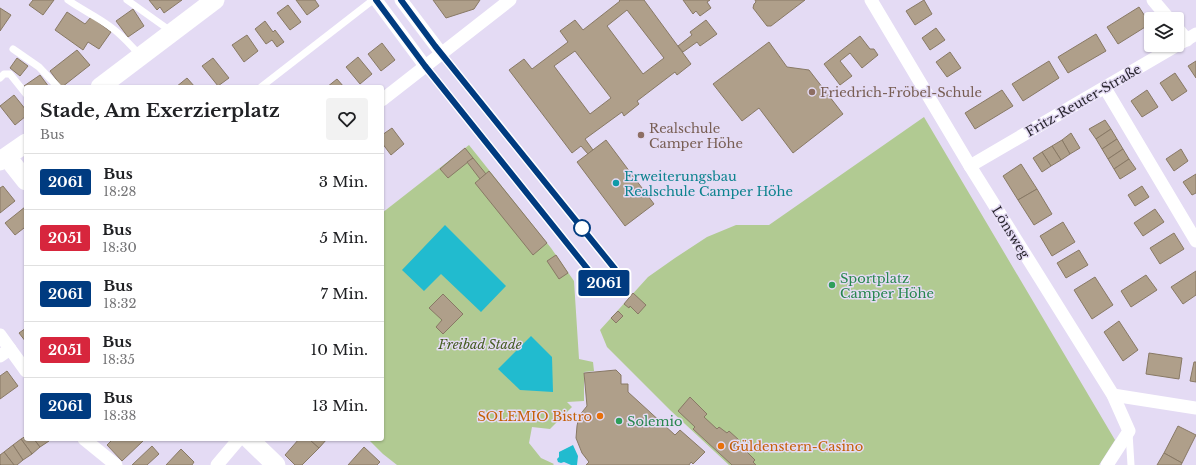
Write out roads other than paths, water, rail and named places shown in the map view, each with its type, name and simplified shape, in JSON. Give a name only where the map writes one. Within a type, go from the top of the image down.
[{"type":"main road","points":[[103,85],[215,0]]},
{"type":"main road","points":[[24,144],[3,159],[24,179]]},
{"type":"main road","points":[[251,441],[276,465]]},
{"type":"street","points":[[376,0],[425,66]]},
{"type":"street","points":[[401,0],[441,53]]},
{"type":"street","name":"Lönsweg","points":[[871,0],[970,166],[1113,395],[1129,431]]},
{"type":"street","points":[[1153,0],[1163,12]]},
{"type":"street","points":[[384,98],[506,1]]},
{"type":"street","name":"Fritz-Reuter-Straße","points":[[970,166],[1191,37]]},
{"type":"street","points":[[1105,88],[1196,241]]},
{"type":"street","points":[[0,335],[5,352],[24,369]]},
{"type":"street","points":[[1113,395],[1196,408]]},
{"type":"street","points":[[1108,465],[1129,431]]},
{"type":"street","points":[[86,441],[116,465]]},
{"type":"street","points":[[217,465],[237,441]]},
{"type":"lane","points":[[68,0],[82,10],[93,14],[114,29],[141,56]]},
{"type":"lane","points":[[127,0],[172,32]]},
{"type":"lane","points":[[264,85],[373,0]]},
{"type":"lane","points":[[13,49],[39,67],[56,85]]},
{"type":"lane","points":[[425,66],[598,282],[607,284],[614,278],[615,269],[441,53]]},
{"type":"lane","points":[[0,78],[4,74],[10,74],[24,92]]},
{"type":"lane","points":[[1129,431],[1131,465]]},
{"type":"water","points":[[445,225],[506,286],[481,312],[441,274],[424,291],[402,270]]},
{"type":"water","points":[[531,336],[552,357],[553,392],[520,390],[498,369]]},
{"type":"water","points":[[573,445],[578,456],[577,465],[558,462],[557,459],[559,457],[559,452]]},
{"type":"place","name":"Friedrich-Fröbel-Schule","points":[[812,92]]},
{"type":"place","name":"Realschule Camper Höhe","points":[[641,135]]},
{"type":"place","name":"Erweiterungsbau Realschule Camper Höhe","points":[[616,183]]},
{"type":"place","name":"Sportplatz Camper Höhe","points":[[832,285]]},
{"type":"place","name":"SOLEMIO Bistro","points":[[600,416]]},
{"type":"place","name":"Solemio","points":[[619,421]]},
{"type":"place","name":"Güldenstern-Casino","points":[[721,446]]},
{"type":"park label","name":"Freibad Stade","points":[[480,344]]}]
